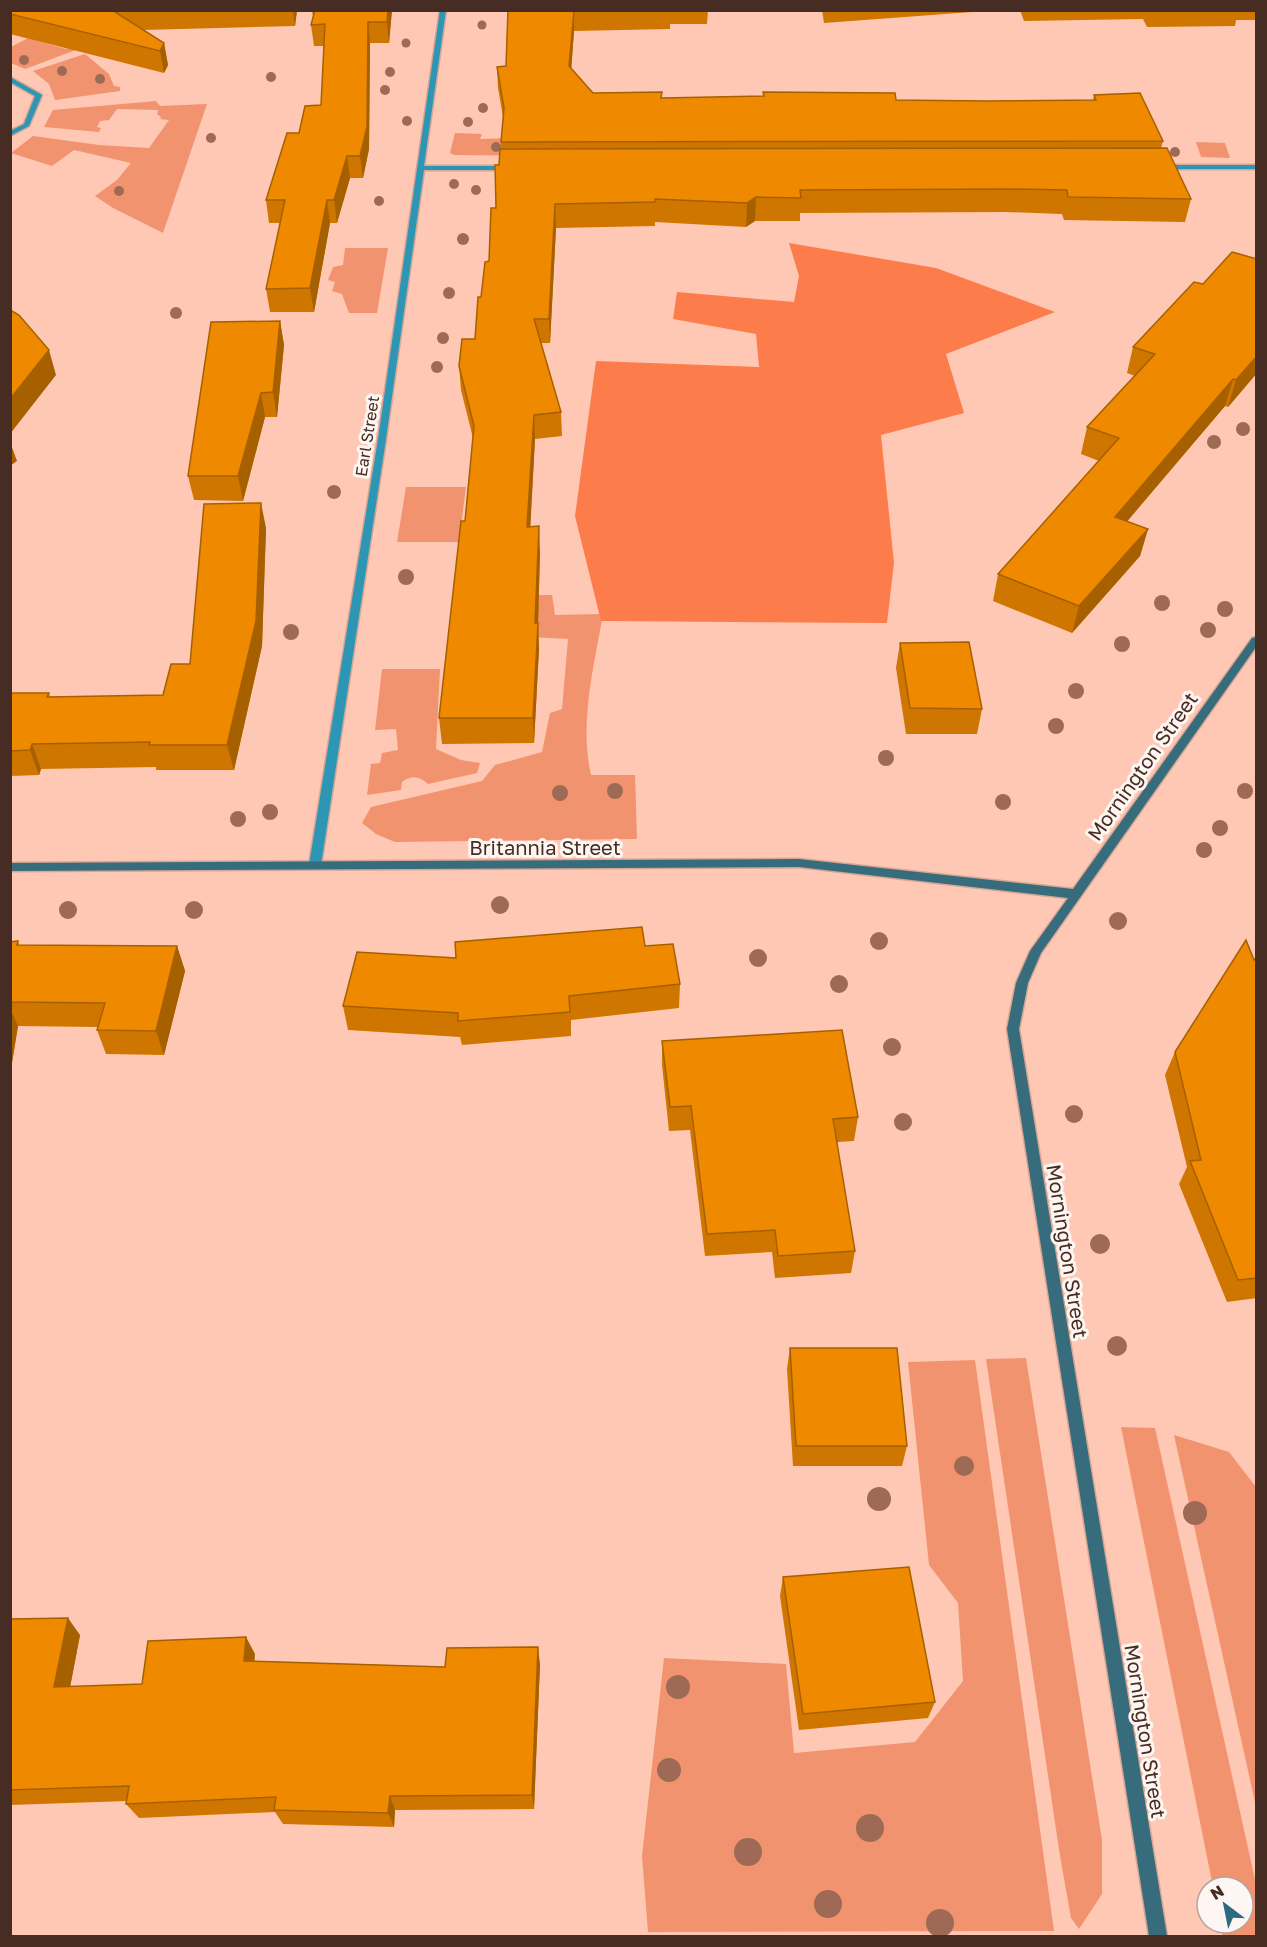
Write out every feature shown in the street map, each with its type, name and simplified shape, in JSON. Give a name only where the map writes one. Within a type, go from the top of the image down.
[{"type":"street","name":"Earl Street","points":[[315,866],[422,168],[443,10]]},
{"type":"street","points":[[10,80],[39,95],[27,125],[10,134]]},
{"type":"street","points":[[1151,167],[1257,166]]},
{"type":"street","points":[[422,168],[517,168]]},
{"type":"street","name":"Mornington Street","points":[[1158,1936],[1059,1333],[1013,1029],[1022,983],[1036,951],[1257,640]]},
{"type":"street","name":"Britannia Street","points":[[10,867],[799,863],[886,871],[1005,889],[1077,894]]},
{"type":"shaded area","points":[[89,36],[81,48],[25,69],[11,63],[11,47],[28,38],[66,49]]},
{"type":"shaded area","points":[[85,54],[109,74],[114,86],[120,87],[120,91],[55,100],[49,84],[33,71]]},
{"type":"shaded area","points":[[156,101],[160,106],[207,104],[163,233],[113,208],[95,196],[117,180],[131,163],[74,150],[52,166],[11,153],[33,136],[99,145],[149,148],[169,120],[160,119],[161,117],[157,114],[158,110],[117,109],[109,120],[100,121],[97,127],[101,128],[99,132],[44,127],[53,110]]},
{"type":"shaded area","points":[[455,133],[482,134],[480,139],[514,138],[559,156],[454,155],[450,153]]},
{"type":"shaded area","points":[[1196,142],[1225,143],[1230,158],[1201,157]]},
{"type":"shaded area","points":[[789,243],[936,268],[1055,312],[946,354],[964,413],[881,435],[894,563],[887,623],[601,621],[575,516],[596,361],[759,367],[756,334],[673,319],[677,292],[794,302],[799,276]]},
{"type":"shaded area","points":[[345,248],[388,248],[377,313],[349,313],[342,294],[332,291],[335,282],[328,280],[333,267],[343,265]]},
{"type":"shaded area","points":[[406,487],[466,487],[459,542],[397,542]]},
{"type":"shaded area","points":[[522,595],[552,595],[555,615],[603,614],[587,715],[591,775],[635,775],[637,839],[395,842],[376,834],[362,823],[371,807],[482,781],[495,765],[542,752],[550,713],[562,709],[568,639],[513,636]]},
{"type":"shaded area","points":[[382,669],[440,669],[436,749],[461,760],[480,763],[477,773],[428,784],[422,779],[412,777],[402,782],[401,790],[367,795],[371,764],[380,763],[382,753],[398,750],[396,729],[375,730]]},
{"type":"shaded area","points":[[1026,1358],[1102,1840],[1102,1894],[1079,1929],[1071,1918],[1060,1856],[986,1359]]},
{"type":"shaded area","points":[[975,1360],[1054,1931],[648,1932],[642,1856],[664,1658],[786,1664],[794,1753],[915,1742],[963,1681],[958,1603],[929,1565],[908,1362]]},
{"type":"shaded area","points":[[1121,1427],[1155,1428],[1254,1875],[1211,1875]]},
{"type":"shaded area","points":[[1174,1435],[1229,1452],[1256,1487],[1256,1807]]},
{"type":"shaded area","points":[[1255,1879],[1256,1936],[1223,1936],[1255,1935]]},
{"type":"building","points":[[10,10],[112,10],[164,43],[160,51],[10,14]]},
{"type":"building","points":[[315,10],[388,10],[387,22],[368,22],[367,127],[360,156],[347,156],[334,200],[327,200],[310,288],[266,289],[285,200],[266,200],[287,133],[299,133],[305,106],[321,105],[325,24],[311,25]]},
{"type":"building","points":[[508,10],[578,10],[574,11],[569,66],[593,93],[662,92],[661,98],[764,96],[763,92],[895,93],[896,100],[985,101],[1096,100],[1094,95],[1140,93],[1163,141],[501,142],[504,108],[497,67],[506,66]]},
{"type":"building","points":[[1167,148],[1191,199],[1068,197],[1067,190],[800,190],[801,198],[756,197],[747,203],[655,199],[655,202],[555,204],[549,319],[534,319],[561,412],[534,415],[527,527],[539,526],[535,623],[538,623],[533,718],[439,718],[461,521],[465,521],[474,426],[459,366],[462,339],[475,339],[478,297],[481,297],[485,262],[489,261],[491,208],[496,208],[495,165],[499,165],[500,149]]},
{"type":"building","points":[[1232,252],[1257,259],[1257,356],[1236,380],[1233,379],[1115,517],[1148,529],[1079,606],[998,574],[1119,438],[1087,427],[1155,354],[1133,347],[1194,282],[1203,284]]},
{"type":"building","points":[[10,310],[19,315],[49,350],[10,399]]},
{"type":"building","points":[[280,321],[273,392],[261,393],[238,476],[188,476],[211,322]]},
{"type":"building","points":[[261,503],[256,621],[227,745],[149,745],[150,742],[32,744],[30,750],[10,751],[10,693],[49,693],[47,697],[163,695],[171,664],[190,664],[204,504]]},
{"type":"building","points":[[969,642],[982,709],[910,708],[900,643]]},
{"type":"building","points":[[642,927],[645,946],[673,944],[680,984],[569,996],[570,1012],[458,1021],[458,1013],[343,1006],[357,952],[456,958],[455,942]]},
{"type":"building","points":[[1246,940],[1254,960],[1257,956],[1257,1278],[1238,1280],[1190,1161],[1201,1160],[1175,1052]]},
{"type":"building","points":[[18,941],[17,945],[177,946],[156,1031],[97,1030],[105,1003],[10,1002],[10,942]]},
{"type":"building","points":[[842,1030],[858,1117],[833,1119],[855,1251],[778,1256],[775,1230],[707,1234],[691,1106],[670,1107],[662,1041]]},
{"type":"building","points":[[790,1348],[897,1348],[907,1446],[796,1446]]},
{"type":"building","points":[[909,1567],[935,1702],[803,1714],[783,1577]]},
{"type":"building","points":[[68,1618],[54,1687],[142,1684],[148,1641],[246,1637],[244,1661],[445,1667],[447,1648],[538,1647],[532,1795],[390,1796],[388,1813],[274,1810],[276,1797],[126,1804],[129,1786],[10,1790],[10,1619]]}]
